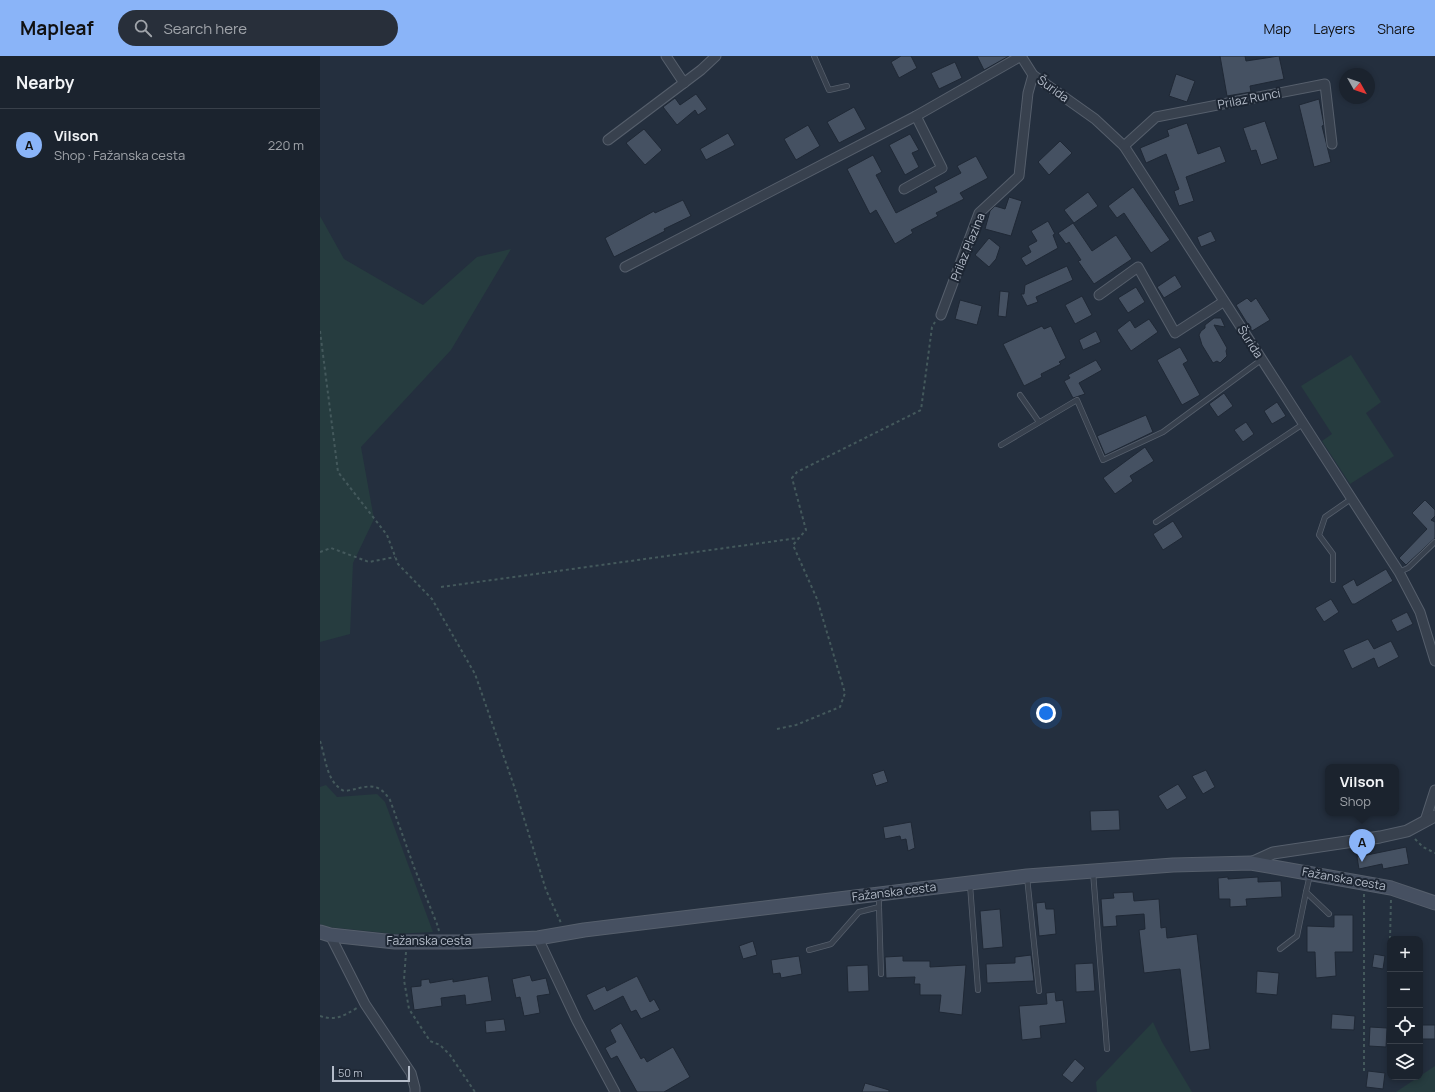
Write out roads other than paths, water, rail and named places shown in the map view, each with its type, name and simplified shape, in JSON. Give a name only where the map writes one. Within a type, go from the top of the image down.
[{"type":"main road","name":"Fažanska cesta","points":[[325,934],[407,942],[538,938],[879,900],[969,883],[1027,876],[1173,865],[1251,863],[1391,888],[1435,903]]},
{"type":"street","points":[[666,56],[684,83]]},
{"type":"street","points":[[608,140],[684,83],[716,56]]},
{"type":"street","points":[[625,267],[916,116],[1021,56]]},
{"type":"street","name":"Šurida","points":[[1021,56],[1033,75],[1095,119],[1124,146],[1223,302],[1399,572],[1420,612],[1435,661]]},
{"type":"street","name":"Prilaz Plazina","points":[[941,315],[979,213],[1019,176],[1028,93],[1033,75]]},
{"type":"street","name":"Prilaz Runci","points":[[1124,146],[1156,117],[1325,84],[1332,144]]},
{"type":"street","points":[[904,188],[942,168],[916,116]]},
{"type":"street","points":[[1099,295],[1138,267],[1175,333],[1223,302]]},
{"type":"street","points":[[1430,819],[1435,790]]},
{"type":"street","name":"Fažanska cesta","points":[[1251,863],[1261,857],[1280,852],[1380,837],[1407,831],[1430,819]]},
{"type":"street","points":[[325,934],[365,1004],[410,1073],[416,1088],[415,1092]]},
{"type":"street","points":[[538,938],[577,1021],[615,1092]]},
{"type":"lane","points":[[814,56],[829,90],[847,86]]},
{"type":"lane","points":[[1001,445],[1077,400],[1103,460],[1163,432],[1261,360]]},
{"type":"lane","points":[[1020,395],[1039,422]]},
{"type":"lane","points":[[1156,522],[1303,424]]},
{"type":"lane","points":[[1333,580],[1333,554],[1319,535],[1325,517],[1352,499]]},
{"type":"lane","points":[[1399,572],[1408,568],[1435,542]]},
{"type":"lane","points":[[1093,871],[1107,1050]]},
{"type":"lane","points":[[1280,949],[1297,936],[1310,873]]},
{"type":"lane","points":[[1027,876],[1039,991]]},
{"type":"lane","points":[[969,883],[978,990]]},
{"type":"lane","points":[[1306,892],[1328,914]]},
{"type":"lane","points":[[808,950],[831,944],[859,912],[879,900],[881,974]]},
{"type":"place","name":"Vilson","points":[[1362,862]]}]
